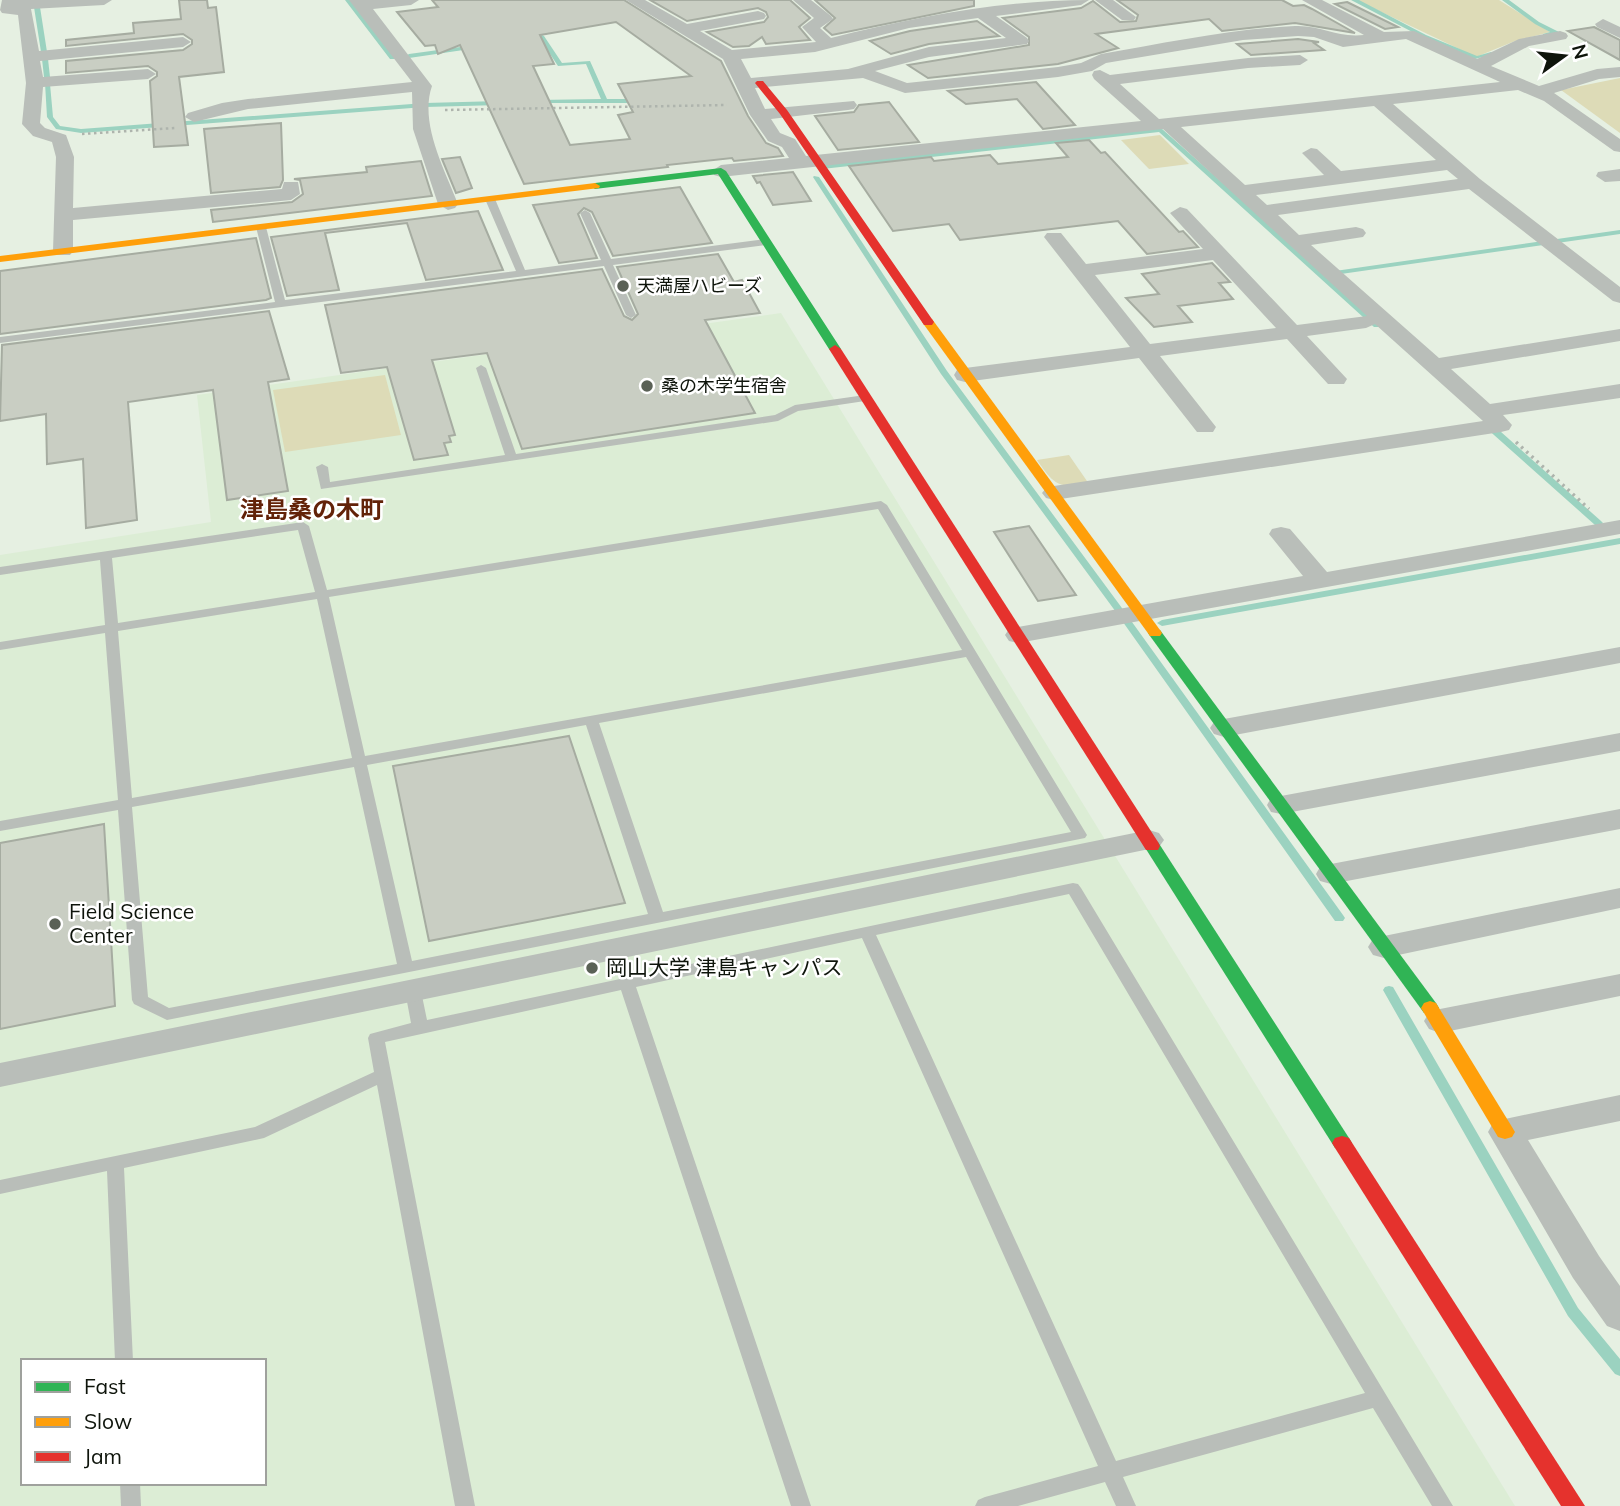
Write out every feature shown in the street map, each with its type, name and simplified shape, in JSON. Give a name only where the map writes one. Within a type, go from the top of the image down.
[{"type":"street","points":[[7,6],[104,0]]},
{"type":"street","points":[[411,0],[360,3],[421,99],[422,129],[447,204]]},
{"type":"street","points":[[634,0],[729,55],[752,83],[784,112],[816,164],[965,375],[1054,493],[1127,615],[1224,728],[1440,1021],[1586,1268],[1620,1315]]},
{"type":"street","points":[[801,0],[825,19],[810,27],[828,44]]},
{"type":"street","points":[[729,55],[828,44],[909,23],[1080,0]]},
{"type":"street","points":[[1103,0],[1128,17]]},
{"type":"street","points":[[1310,0],[1381,37]]},
{"type":"street","points":[[7,6],[25,10],[34,83],[31,124],[39,132],[60,139],[65,157],[63,251]]},
{"type":"street","points":[[849,74],[929,52],[1021,41],[981,13]]},
{"type":"street","points":[[686,29],[758,16]]},
{"type":"street","points":[[1603,24],[1620,33]]},
{"type":"street","points":[[752,83],[864,73],[905,88],[992,80],[1086,66],[1101,59],[1243,35],[1306,31],[1343,42],[1408,34],[1550,97],[1620,146]]},
{"type":"street","points":[[1479,65],[1525,43],[1560,36]]},
{"type":"street","points":[[32,57],[183,42]]},
{"type":"street","points":[[1109,80],[1248,63],[1300,60]]},
{"type":"street","points":[[1086,66],[1109,80],[1241,191],[1436,365],[1492,422]]},
{"type":"street","points":[[1538,92],[1597,74],[1620,72]]},
{"type":"street","points":[[34,83],[148,74]]},
{"type":"street","points":[[992,80],[1007,96]]},
{"type":"street","points":[[752,83],[758,115],[774,137],[789,143],[816,164]]},
{"type":"street","points":[[0,259],[721,171],[816,164],[1520,85]]},
{"type":"street","points":[[194,117],[222,108],[246,96],[421,99]]},
{"type":"street","points":[[1378,100],[1474,183],[1620,297]]},
{"type":"street","points":[[758,115],[848,105]]},
{"type":"street","points":[[1311,153],[1337,177],[1451,163]]},
{"type":"street","points":[[721,171],[1574,1506]]},
{"type":"street","points":[[1241,191],[1339,179],[1337,177]]},
{"type":"street","points":[[1262,211],[1474,183]]},
{"type":"street","points":[[64,215],[194,199],[291,194],[290,186]]},
{"type":"street","points":[[1180,213],[1336,379]]},
{"type":"street","points":[[1295,241],[1356,233]]},
{"type":"street","points":[[1054,237],[1205,427]]},
{"type":"street","points":[[1080,271],[1218,253]]},
{"type":"street","points":[[965,375],[1366,322]]},
{"type":"street","points":[[1436,365],[1620,335]]},
{"type":"street","points":[[1054,493],[1492,422],[1620,391]]},
{"type":"street","points":[[1018,635],[1615,528]]},
{"type":"street","points":[[1281,534],[1320,580]]},
{"type":"street","points":[[1224,728],[1620,655]]},
{"type":"street","points":[[1281,805],[1620,742]]},
{"type":"street","points":[[1331,874],[1620,820]]},
{"type":"street","points":[[0,1075],[409,979],[1149,840]]},
{"type":"street","points":[[1384,947],[1620,898]]},
{"type":"street","points":[[1440,1021],[1620,985]]},
{"type":"street","points":[[1505,1132],[1620,1108]]},
{"type":"lane","points":[[490,199],[521,272]]},
{"type":"lane","points":[[585,213],[631,314]]},
{"type":"lane","points":[[261,227],[281,303]]},
{"type":"lane","points":[[0,340],[766,242]]},
{"type":"lane","points":[[481,369],[512,458]]},
{"type":"lane","points":[[322,467],[325,486],[778,418],[795,408],[865,398]]},
{"type":"lane","points":[[0,646],[111,629],[881,505],[1080,835],[657,918],[409,979],[167,1014],[140,1000],[124,805],[111,629],[106,556]]},
{"type":"lane","points":[[0,571],[303,526],[322,595],[420,1027]]},
{"type":"lane","points":[[0,827],[971,652]]},
{"type":"lane","points":[[591,722],[657,918]]},
{"type":"lane","points":[[465,1506],[376,1038],[1073,888],[1443,1506]]},
{"type":"lane","points":[[866,931],[1126,1506]]},
{"type":"lane","points":[[627,985],[801,1506]]},
{"type":"lane","points":[[0,1187],[258,1133],[383,1075]]},
{"type":"lane","points":[[115,1163],[124,1359]]},
{"type":"lane","points":[[985,1506],[1378,1398]]},
{"type":"lane","points":[[130,1485],[131,1506]]},
{"type":"path","points":[[1492,422],[1615,528]]},
{"type":"shaded area","points":[[1356,0],[1499,0],[1550,32],[1515,41],[1476,57]]},
{"type":"shaded area","points":[[1620,78],[1620,133],[1561,90]]},
{"type":"shaded area","points":[[1160,135],[1189,164],[1149,169],[1121,140]]},
{"type":"shaded area","name":"岡山大学 津島キャンパス","points":[[781,313],[1515,1506],[0,1506],[0,555],[211,522],[197,395]]},
{"type":"shaded area","points":[[385,375],[401,435],[285,452],[273,390]]},
{"type":"shaded area","points":[[1069,455],[1089,484],[1071,486],[1058,483],[1037,460]]},
{"type":"building","points":[[179,0],[207,0],[208,8],[216,7],[224,72],[179,77],[188,145],[154,147],[150,81],[157,76],[157,72],[148,66],[66,73],[66,61],[183,50],[192,44],[192,40],[183,34],[66,46],[66,40],[134,33],[133,23],[181,19]]},
{"type":"building","points":[[432,0],[624,0],[721,61],[748,116],[766,143],[778,148],[783,156],[667,165],[668,167],[524,184],[460,45],[438,54],[435,45],[425,46],[397,12],[438,7]],"holes":[[[616,22],[691,76],[618,84],[633,112],[618,115],[630,139],[570,145],[533,66],[554,64],[540,35]]]},
{"type":"building","points":[[650,0],[790,0],[810,18],[799,27],[810,40],[766,44],[762,37],[749,46],[733,47],[707,32],[764,22],[768,17],[766,12],[758,8],[687,21]]},
{"type":"building","points":[[815,0],[974,0],[974,6],[832,35],[824,28],[835,18]]},
{"type":"building","points":[[1117,0],[1282,0],[1293,6],[1304,5],[1355,33],[1295,23],[1222,31],[1209,19],[1096,34],[1118,48],[1058,64],[928,78],[908,65],[1029,45],[1029,37],[1003,18],[1081,8],[1093,1],[1120,22],[1136,21],[1138,15]]},
{"type":"building","points":[[1347,2],[1398,27],[1385,29],[1335,4]]},
{"type":"building","points":[[977,21],[999,36],[929,44],[891,54],[870,41],[910,31]]},
{"type":"building","points":[[1594,27],[1620,40],[1620,60],[1568,31]]},
{"type":"building","points":[[1298,39],[1319,42],[1314,43],[1324,50],[1251,55],[1237,44]]},
{"type":"building","points":[[1036,82],[1075,125],[1043,129],[1017,99],[966,104],[948,91]]},
{"type":"building","points":[[889,102],[919,142],[838,150],[815,116],[854,112],[859,105]]},
{"type":"building","points":[[281,123],[283,180],[280,187],[211,193],[204,129]]},
{"type":"building","points":[[1089,140],[1101,153],[1105,152],[1179,232],[1183,231],[1198,247],[1147,254],[1118,221],[960,240],[949,224],[893,231],[849,166],[931,157],[934,161],[990,155],[998,164],[1068,157],[1056,143]]},
{"type":"building","points":[[460,157],[472,188],[456,193],[442,159]]},
{"type":"building","points":[[421,161],[432,196],[213,222],[211,210],[292,202],[303,194],[300,180],[294,179],[367,172],[366,167]]},
{"type":"building","points":[[793,172],[811,201],[773,205],[760,182],[757,183],[753,176]]},
{"type":"building","points":[[680,187],[712,243],[613,256],[592,212],[584,208],[578,214],[597,258],[559,263],[533,205]]},
{"type":"building","points":[[478,211],[503,270],[426,280],[407,223],[325,233],[339,290],[287,296],[271,237]]},
{"type":"building","points":[[256,238],[271,298],[266,300],[0,334],[0,271]]},
{"type":"building","points":[[718,254],[734,282],[742,280],[760,313],[705,320],[755,413],[522,449],[487,353],[432,360],[455,435],[449,436],[451,442],[444,443],[448,455],[414,460],[387,367],[341,373],[325,305],[602,269],[624,316],[632,320],[638,314],[617,267]]},
{"type":"building","points":[[1212,263],[1230,282],[1219,283],[1233,299],[1178,306],[1192,322],[1154,327],[1126,298],[1159,294],[1142,274]]},
{"type":"building","points":[[269,311],[289,379],[268,382],[288,491],[227,500],[213,390],[128,402],[137,520],[86,528],[83,459],[47,464],[46,414],[0,421],[2,345]]},
{"type":"building","points":[[1029,526],[1076,595],[1038,601],[994,532]]},
{"type":"building","points":[[569,736],[625,903],[429,941],[393,766]]},
{"type":"building","name":"Field Science Center","points":[[104,824],[115,1006],[0,1029],[0,843]]},
{"type":"waterway","points":[[348,0],[392,58],[396,58]]},
{"type":"waterway","points":[[1354,0],[1424,36],[1477,58],[1491,54]]},
{"type":"waterway","points":[[1505,0],[1537,23],[1556,32],[1545,35]]},
{"type":"waterway","points":[[37,7],[44,52]]},
{"type":"waterway","points":[[530,39],[542,37],[560,65],[588,62],[605,101]]},
{"type":"waterway","points":[[409,56],[475,47]]},
{"type":"waterway","points":[[45,59],[47,77]]},
{"type":"waterway","points":[[47,84],[50,117],[58,128],[81,131],[425,105],[500,103]]},
{"type":"waterway","points":[[537,102],[605,101]]},
{"type":"waterway","points":[[605,101],[640,101]]},
{"type":"waterway","points":[[822,167],[1161,130],[1377,325]]},
{"type":"waterway","points":[[816,177],[944,372],[1116,606],[1339,918]]},
{"type":"waterway","points":[[1328,274],[1620,232]]},
{"type":"waterway","points":[[1488,425],[1598,523]]},
{"type":"waterway","points":[[1162,623],[1620,541]]},
{"type":"waterway","points":[[1389,990],[1573,1312],[1620,1370]]},
{"type":"traffic: fast","points":[[595,186],[721,171],[835,349]]},
{"type":"traffic: fast","points":[[1155,633],[1430,1008]]},
{"type":"traffic: fast","points":[[1152,846],[1342,1143]]},
{"type":"traffic: slow","points":[[0,259],[595,186]]},
{"type":"traffic: slow","points":[[928,322],[1155,633]]},
{"type":"traffic: slow","points":[[1430,1008],[1505,1132]]},
{"type":"traffic: jam","points":[[760,83],[784,112],[928,322]]},
{"type":"traffic: jam","points":[[835,349],[1152,846]]},
{"type":"traffic: jam","points":[[1342,1143],[1574,1506]]},
{"type":"place","name":"天満屋ハビーズ","points":[[623,286]]},
{"type":"place","name":"桑の木学生宿舎","points":[[647,386]]},
{"type":"place","name":"Field Science Center","points":[[55,924]]},
{"type":"place","name":"岡山大学 津島キャンパス","points":[[592,968]]},
{"type":"district","name":"津島桑の木町","points":[[312,510]]}]
